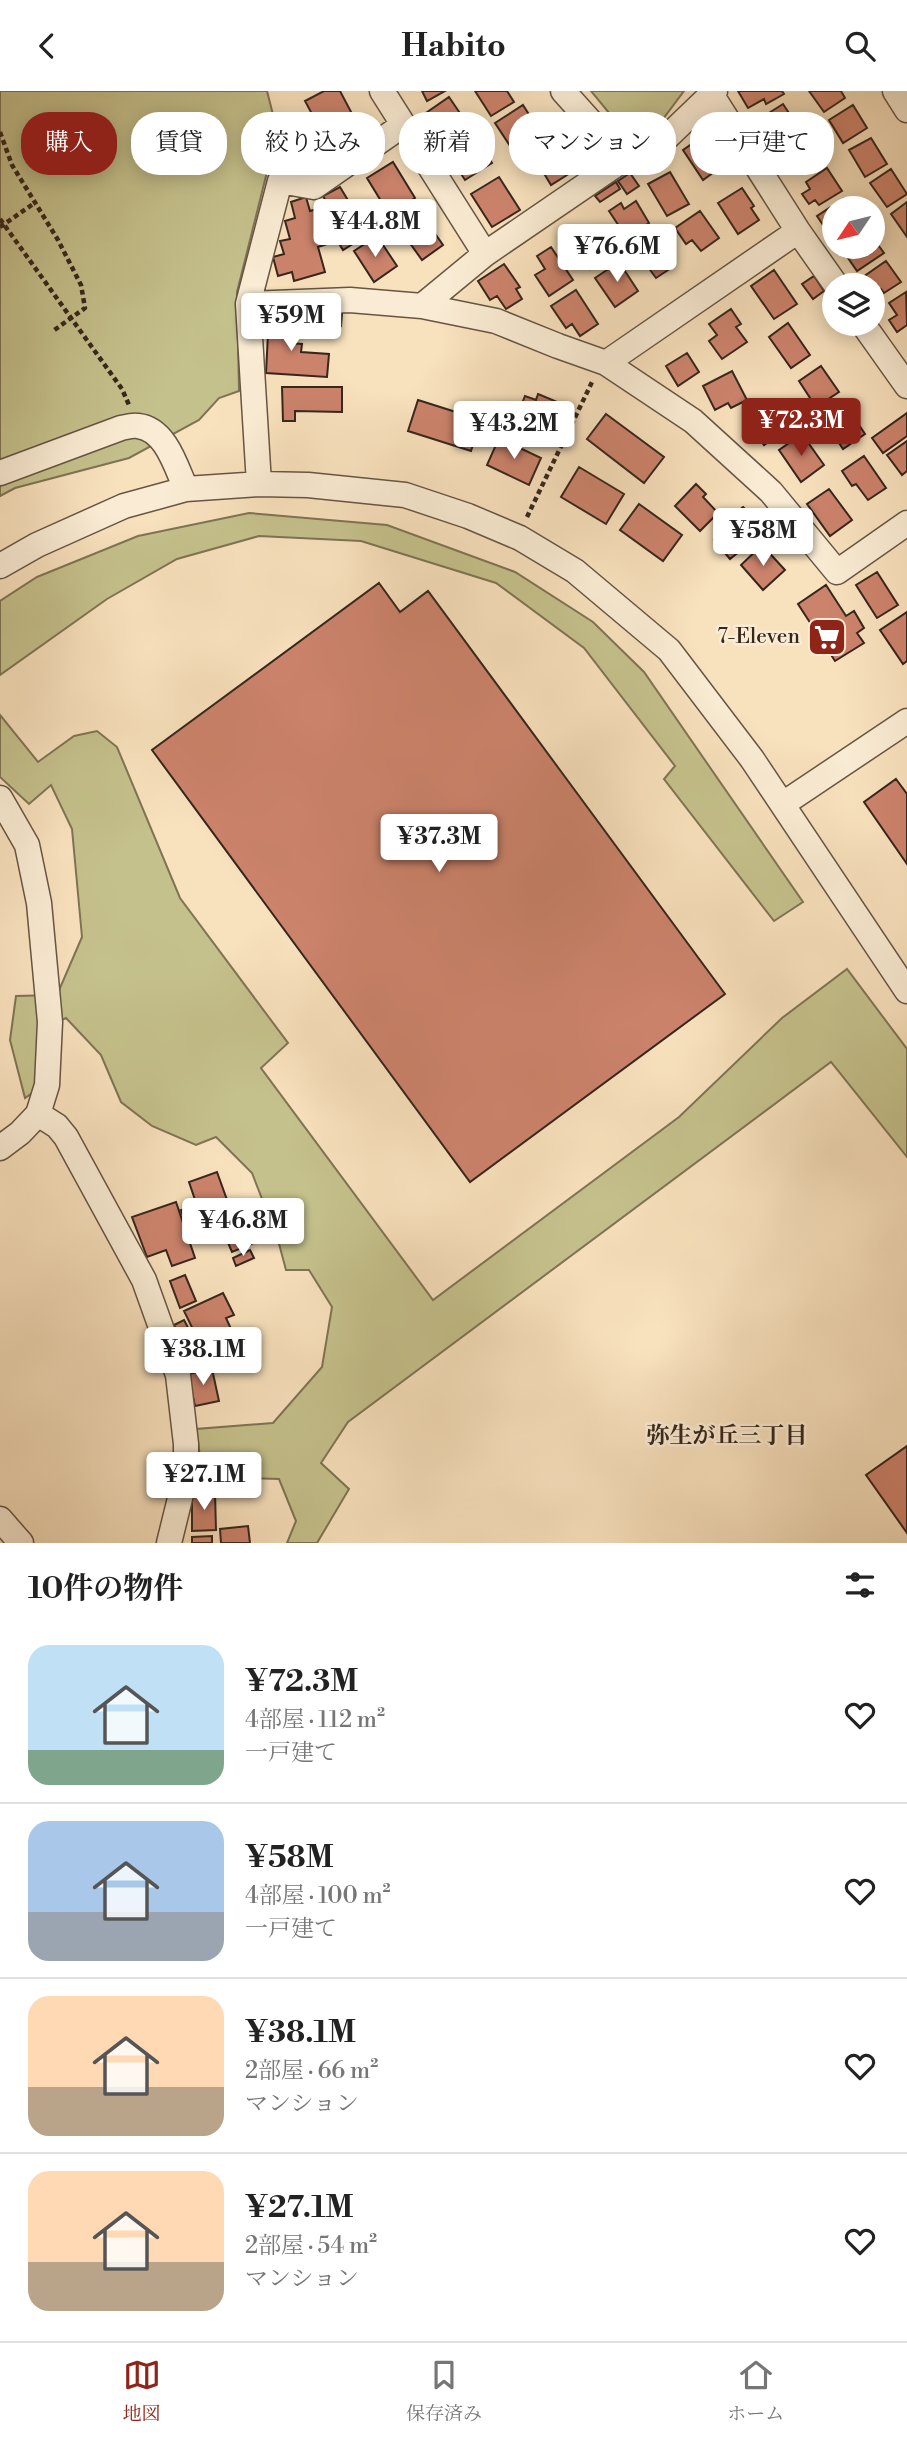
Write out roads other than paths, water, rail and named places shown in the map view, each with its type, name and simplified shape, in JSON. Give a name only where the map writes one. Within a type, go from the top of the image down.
[{"type":"street","points":[[382,91],[399,120]]},
{"type":"street","points":[[563,91],[582,112]]},
{"type":"street","points":[[895,91],[907,110]]},
{"type":"street","points":[[676,128],[713,92],[798,231],[828,273]]},
{"type":"street","points":[[259,484],[248,304],[280,181],[314,187],[399,127]]},
{"type":"street","points":[[434,175],[485,254]]},
{"type":"street","points":[[422,306],[485,254],[601,175]]},
{"type":"street","points":[[606,363],[798,231]]},
{"type":"street","points":[[248,304],[351,300],[422,306],[496,321],[606,363],[702,430],[771,492],[837,572],[907,523]]},
{"type":"street","points":[[872,336],[907,386]]},
{"type":"street","points":[[0,473],[121,428],[139,426],[158,436],[170,452],[186,489]]},
{"type":"street","points":[[0,566],[37,545],[124,506],[186,489],[259,484],[307,485],[405,495],[468,516],[520,538],[575,571],[670,650],[752,759],[907,991]]},
{"type":"street","points":[[783,804],[907,721]]},
{"type":"street","points":[[0,798],[26,845],[39,902],[50,1023],[47,1085],[38,1114],[20,1133],[0,1148]]},
{"type":"street","points":[[38,1114],[57,1126],[66,1137],[144,1280],[178,1375],[186,1444],[186,1474],[169,1543]]},
{"type":"street","points":[[0,1519],[21,1543]]},
{"type":"place","name":"7-Eleven","points":[[827,637]]},
{"type":"district","name":"弥生が丘三丁目","points":[[727,1436]]}]
